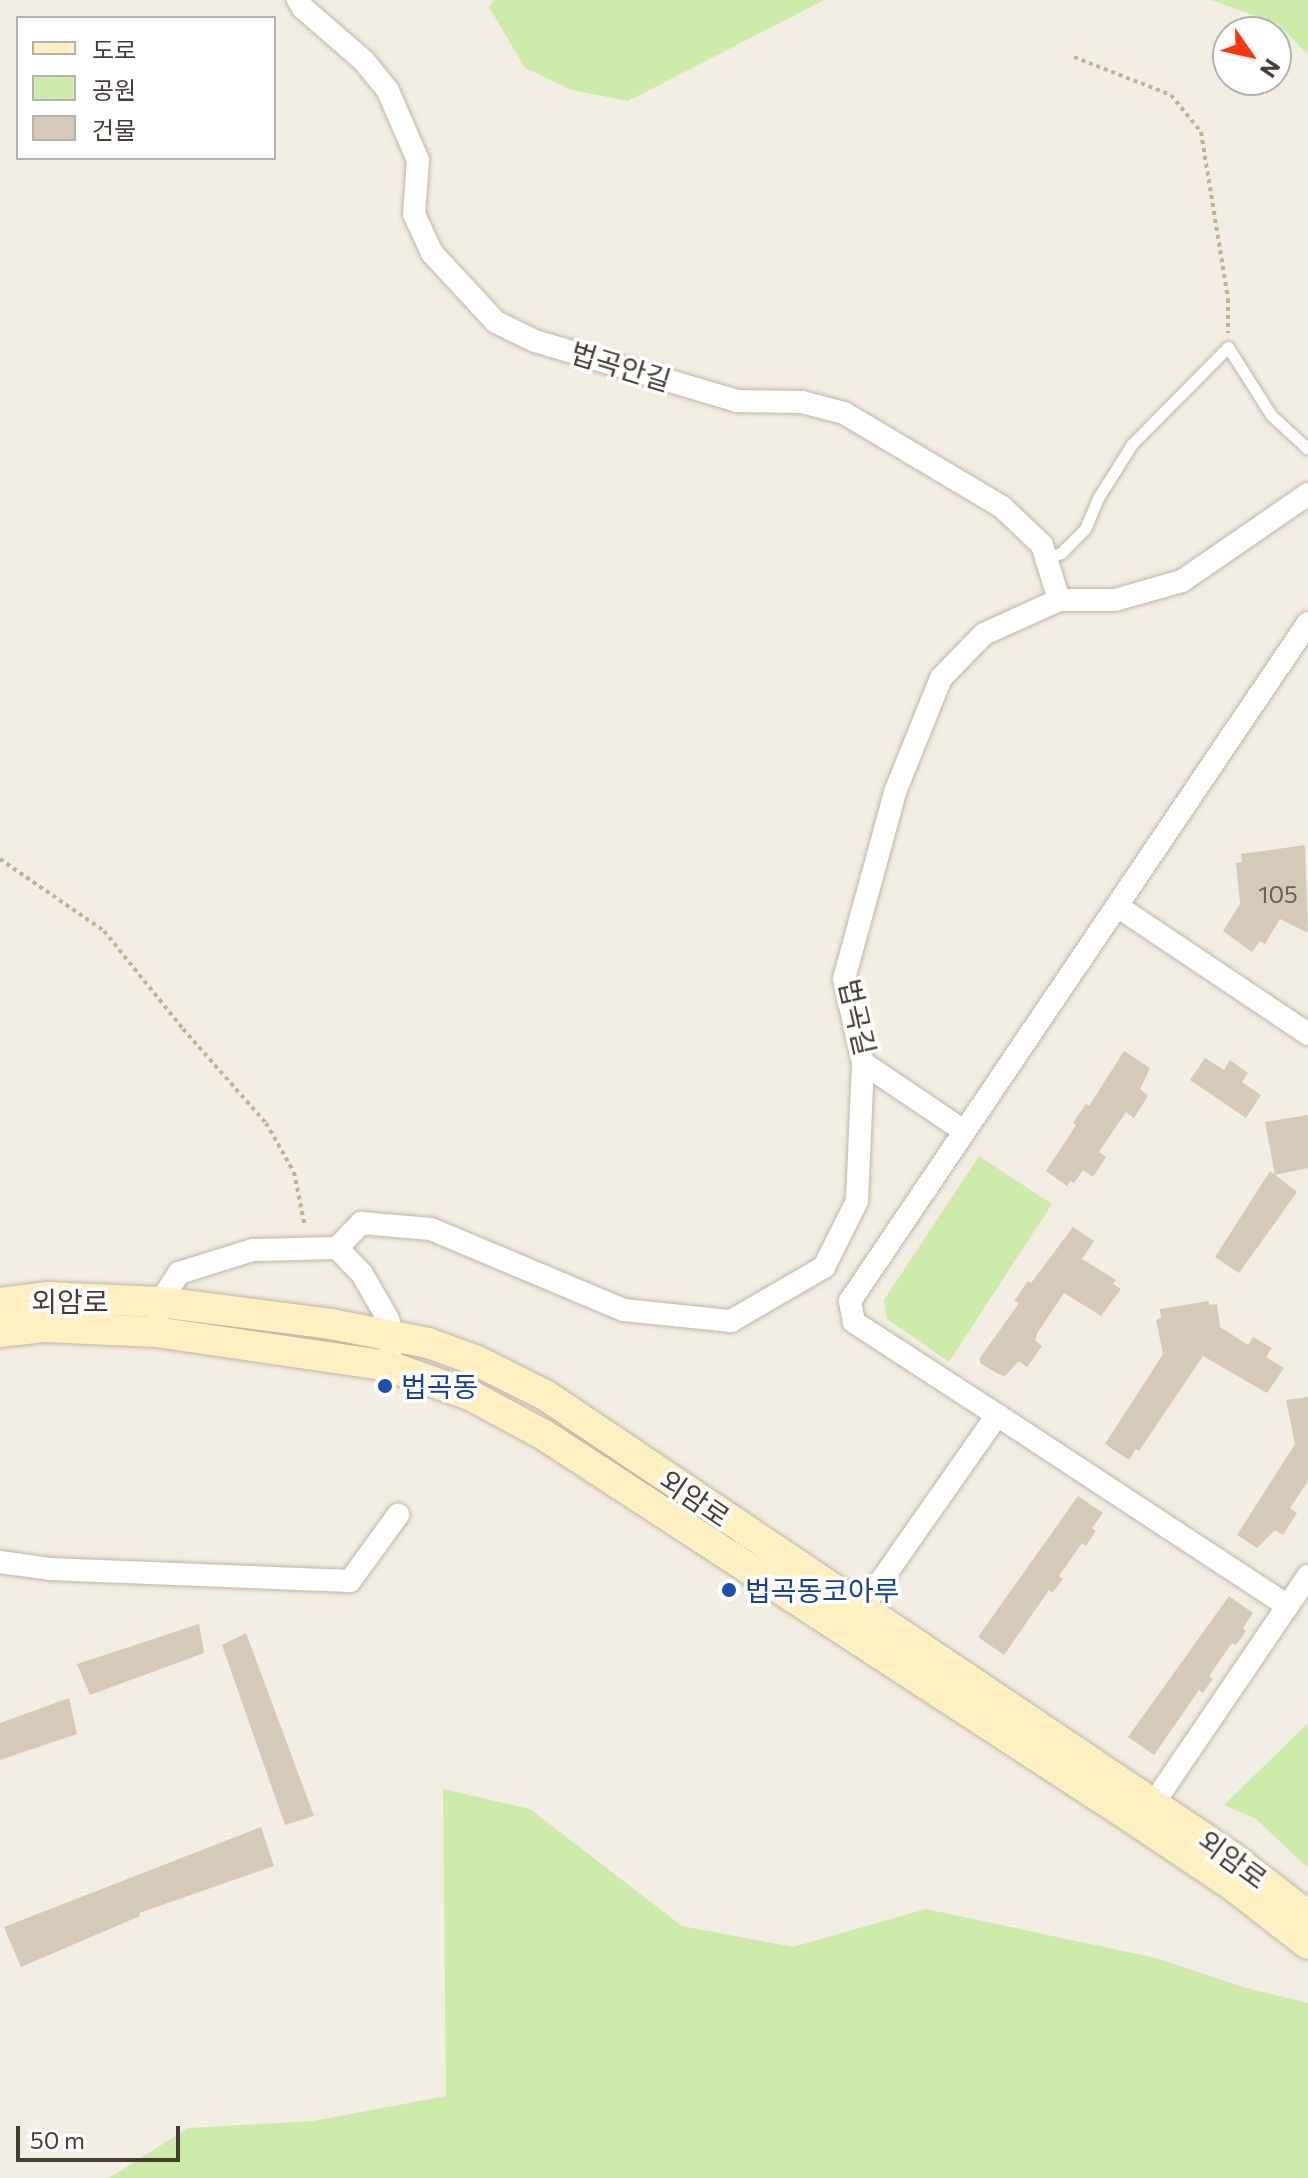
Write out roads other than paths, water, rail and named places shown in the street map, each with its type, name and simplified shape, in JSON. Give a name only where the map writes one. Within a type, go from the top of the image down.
[{"type":"main road","name":"외암로","points":[[0,1303],[47,1297],[158,1317],[410,1371],[470,1395],[544,1435],[1153,1804],[1232,1857],[1308,1916]]},
{"type":"main road","name":"외암로","points":[[0,1332],[158,1317],[331,1324],[428,1343],[475,1360],[545,1395],[854,1621],[1232,1885],[1308,1944]]},
{"type":"street","name":"법곡안길","points":[[298,0],[303,8],[364,61],[388,91],[418,160],[414,214],[432,253],[496,322],[535,341],[737,401],[802,402],[844,413],[1002,507],[1042,545],[1059,600]]},
{"type":"street","name":"법곡길","points":[[964,1131],[863,1063],[844,979],[895,792],[941,678],[984,634],[1059,600],[1115,600],[1182,581],[1308,494]]},
{"type":"street","points":[[1288,1606],[854,1322],[850,1301],[1308,623]]},
{"type":"street","points":[[1117,906],[1308,1034]]},
{"type":"street","points":[[158,1317],[179,1273],[253,1250],[337,1248],[361,1223],[431,1229],[516,1261],[624,1310],[731,1321],[824,1267],[857,1201],[863,1063]]},
{"type":"street","points":[[337,1248],[362,1274],[388,1319],[393,1337],[388,1366]]},
{"type":"street","points":[[854,1621],[997,1415]]},
{"type":"street","points":[[0,1562],[50,1569],[350,1581],[398,1515]]},
{"type":"street","points":[[1153,1804],[1308,1576]]},
{"type":"lane","points":[[1046,558],[1061,553],[1085,529],[1098,498],[1132,444],[1228,347],[1271,415],[1308,449]]},
{"type":"place","name":"법곡동","points":[[385,1386]]},
{"type":"place","name":"법곡동코아루","points":[[729,1590]]}]
